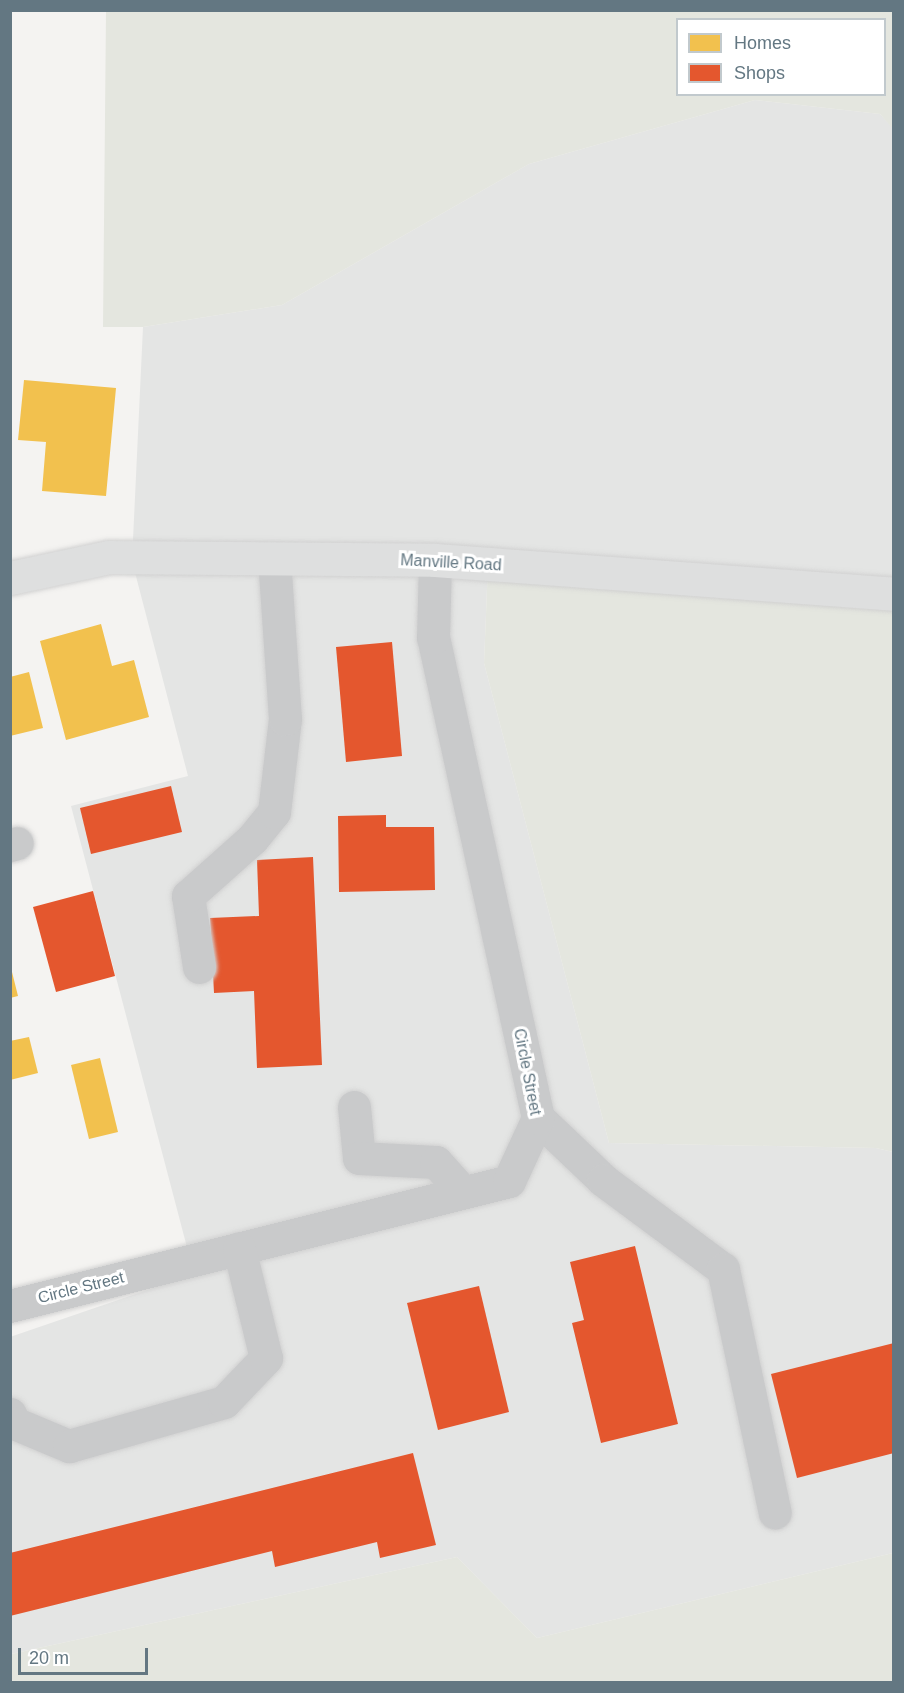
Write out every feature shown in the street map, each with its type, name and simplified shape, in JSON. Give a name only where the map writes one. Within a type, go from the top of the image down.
[{"type":"main road","name":"Manville Road","points":[[10,578],[109,557],[435,560],[894,594]]},
{"type":"street","points":[[199,967],[188,896],[252,839],[274,812],[285,719],[274,559]]},
{"type":"street","name":"Circle Street","points":[[10,1306],[509,1181],[538,1118],[433,638],[435,560]]},
{"type":"street","points":[[354,1107],[359,1158],[436,1162],[463,1192]]},
{"type":"street","points":[[538,1118],[603,1180],[723,1269],[775,1513]]},
{"type":"street","points":[[10,1414],[14,1424],[69,1446],[224,1402],[266,1358],[239,1248]]},
{"type":"shaded area","points":[[106,11],[893,11],[893,129],[880,114],[755,100],[529,164],[282,305],[143,327],[103,327]]},
{"type":"shaded area","points":[[755,100],[880,114],[894,129],[893,587],[488,564],[484,663],[609,1143],[876,1148],[893,1152],[893,1553],[537,1638],[457,1557],[11,1654],[10,1337],[194,1274],[71,806],[188,776],[132,561],[143,327],[282,305],[529,164]]},
{"type":"shaded area","points":[[488,564],[893,587],[893,1152],[876,1148],[609,1143],[484,663]]},
{"type":"shaded area","points":[[893,1553],[893,1682],[11,1682],[11,1654],[457,1557],[537,1638]]},
{"type":"building: Homes","points":[[24,380],[116,388],[106,496],[42,491],[46,442],[18,440]]},
{"type":"building: Homes","points":[[101,624],[112,666],[134,660],[149,717],[66,740],[40,641]]},
{"type":"building: Homes","points":[[29,672],[43,728],[10,736],[10,677]]},
{"type":"building: Homes","points":[[10,969],[18,996],[10,998]]},
{"type":"building: Homes","points":[[29,1037],[38,1073],[10,1080],[10,1041]]},
{"type":"building: Homes","points":[[100,1058],[118,1132],[89,1139],[71,1065]]},
{"type":"building: Shops","points":[[392,642],[402,756],[346,762],[336,647]]},
{"type":"building: Shops","points":[[171,786],[182,832],[91,854],[80,808]]},
{"type":"building: Shops","points":[[386,815],[386,827],[434,827],[435,890],[339,892],[338,816]]},
{"type":"building: Shops","points":[[313,857],[322,1065],[257,1068],[254,991],[214,993],[210,918],[259,916],[257,860]]},
{"type":"building: Shops","points":[[93,891],[115,976],[56,992],[33,907]]},
{"type":"building: Shops","points":[[635,1246],[678,1424],[601,1443],[572,1323],[584,1320],[570,1262]]},
{"type":"building: Shops","points":[[479,1286],[509,1412],[438,1430],[407,1303]]},
{"type":"building: Shops","points":[[894,1343],[894,1453],[797,1478],[771,1374]]},
{"type":"building: Shops","points":[[413,1453],[436,1545],[380,1558],[377,1542],[275,1567],[272,1551],[10,1616],[10,1553]]}]
